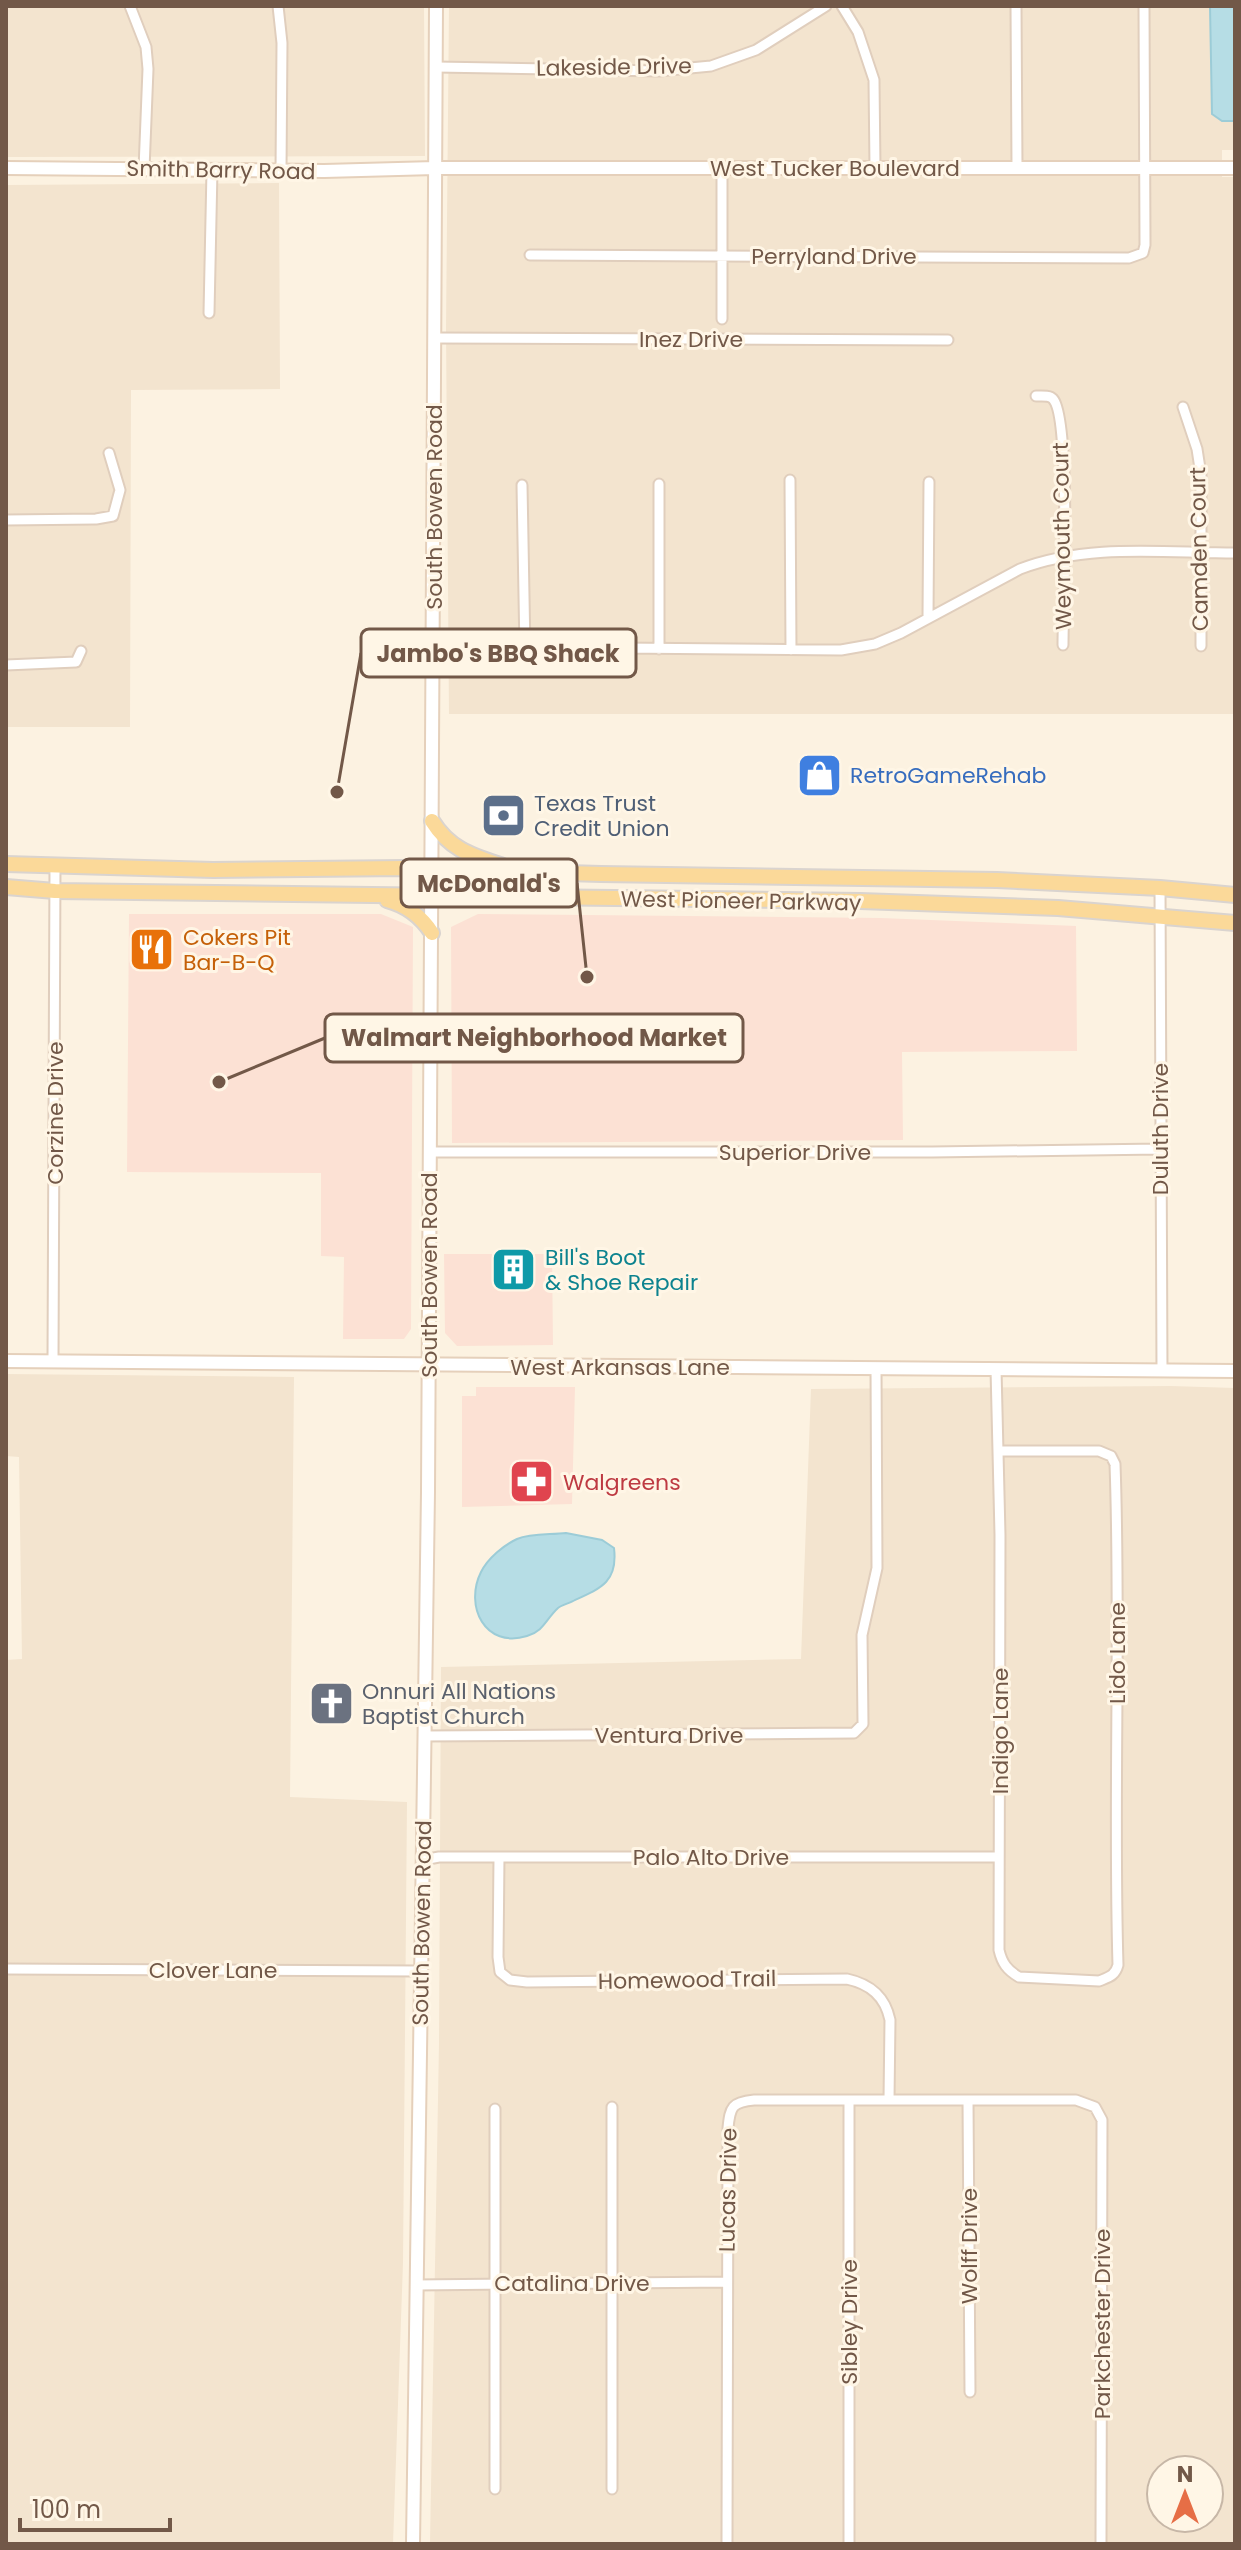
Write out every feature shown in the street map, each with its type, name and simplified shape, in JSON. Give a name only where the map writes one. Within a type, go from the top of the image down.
[{"type":"main road","name":"South Bowen Road","points":[[413,2544],[432,933],[436,6]]},
{"type":"main road","name":"Smith Barry Road","points":[[6,168],[435,168]]},
{"type":"main road","name":"West Tucker Boulevard","points":[[435,168],[1235,168]]},
{"type":"main road","points":[[432,821],[447,841],[460,850],[523,872]]},
{"type":"main road","name":"West Pioneer Parkway","points":[[6,864],[213,870],[432,869],[997,880],[1235,895]]},
{"type":"main road","points":[[730,900],[735,875]]},
{"type":"main road","name":"West Pioneer Parkway","points":[[6,887],[55,891],[860,901],[1058,908],[1235,923]]},
{"type":"main road","points":[[371,896],[398,903],[416,915],[432,933]]},
{"type":"main road","name":"West Arkansas Lane","points":[[6,1361],[1235,1371]]},
{"type":"street","points":[[130,6],[144,38],[148,69],[144,169]]},
{"type":"street","points":[[278,6],[282,43],[281,170]]},
{"type":"street","name":"Lakeside Drive","points":[[436,67],[659,71],[711,66],[756,50],[826,6]]},
{"type":"street","points":[[842,6],[858,32],[874,80],[875,168]]},
{"type":"street","points":[[1016,6],[1017,167]]},
{"type":"street","points":[[1144,6],[1145,168]]},
{"type":"street","points":[[722,168],[722,319]]},
{"type":"street","name":"Perryland Drive","points":[[530,255],[1129,258],[1143,253],[1145,245],[1145,168]]},
{"type":"street","points":[[209,313],[212,170]]},
{"type":"street","name":"Inez Drive","points":[[434,338],[948,340]]},
{"type":"street","name":"Weymouth Court","points":[[1036,396],[1051,396],[1059,415],[1064,463],[1063,645]]},
{"type":"street","name":"Camden Court","points":[[1183,407],[1197,449],[1201,475],[1201,646]]},
{"type":"street","points":[[6,520],[113,516],[120,490],[109,453]]},
{"type":"street","points":[[790,480],[791,650]]},
{"type":"street","points":[[928,617],[929,482]]},
{"type":"street","points":[[659,484],[659,649]]},
{"type":"street","points":[[522,485],[525,651]]},
{"type":"street","points":[[433,651],[859,648],[901,633],[1020,569],[1064,555],[1106,552],[1235,553]]},
{"type":"street","points":[[6,665],[76,662],[81,651]]},
{"type":"street","name":"Corzine Drive","points":[[53,1361],[55,866]]},
{"type":"street","name":"Duluth Drive","points":[[1160,888],[1162,1370]]},
{"type":"street","name":"Superior Drive","points":[[430,1152],[1160,1149]]},
{"type":"street","name":"Ventura Drive","points":[[424,1736],[854,1733],[863,1724],[862,1635],[877,1568],[876,1368]]},
{"type":"street","name":"Indigo Lane","points":[[996,1369],[1001,1961],[1019,1977],[1099,1981],[1116,1973],[1118,1965]]},
{"type":"street","name":"Lido Lane","points":[[998,1451],[1099,1451],[1111,1456],[1115,1464],[1118,1965]]},
{"type":"street","name":"Palo Alto Drive","points":[[423,1860],[499,1857],[999,1857]]},
{"type":"street","name":"Homewood Trail","points":[[499,1857],[498,1957],[500,1972],[510,1980],[847,1979],[862,1982],[876,1992],[888,2009],[889,2100]]},
{"type":"street","name":"Clover Lane","points":[[6,1969],[421,1971]]},
{"type":"street","name":"Lucas Drive","points":[[727,2544],[728,2128],[729,2112],[733,2106],[739,2101],[754,2100],[1076,2100],[1095,2107]]},
{"type":"street","name":"Sibley Drive","points":[[849,2100],[849,2544]]},
{"type":"street","name":"Wolff Drive","points":[[968,2100],[970,2392]]},
{"type":"street","points":[[612,2107],[612,2489]]},
{"type":"street","name":"Parkchester Drive","points":[[1095,2107],[1102,2120],[1101,2544]]},
{"type":"street","points":[[495,2109],[495,2489]]},
{"type":"street","name":"Catalina Drive","points":[[416,2285],[727,2282]]},
{"type":"shaded area","points":[[6,6],[424,6],[425,156],[6,157]]},
{"type":"shaded area","points":[[449,6],[1210,6],[1212,114],[1222,121],[1235,121],[1235,150],[1222,150],[1222,177],[1235,177],[1235,714],[449,714],[446,329]]},
{"type":"shaded area","points":[[279,183],[280,389],[131,390],[130,727],[6,727],[6,185]]},
{"type":"shaded area","points":[[129,914],[381,914],[413,927],[411,1329],[404,1339],[343,1339],[344,1257],[321,1256],[321,1173],[127,1172]]},
{"type":"shaded area","points":[[478,914],[881,918],[1076,926],[1077,1051],[902,1052],[903,1140],[452,1143],[451,927]]},
{"type":"shaded area","points":[[444,1254],[552,1254],[553,1345],[457,1346],[445,1333]]},
{"type":"shaded area","points":[[6,1374],[294,1377],[290,1797],[407,1802],[403,2263],[393,2544],[6,2544],[6,1660],[22,1659],[19,1457],[6,1456]]},
{"type":"shaded area","points":[[476,1387],[575,1387],[572,1504],[462,1507],[462,1396],[476,1396]]},
{"type":"shaded area","points":[[1235,1388],[1235,2544],[430,2544],[439,2043],[441,1667],[801,1659],[811,1389]]},
{"type":"water","points":[[1210,6],[1235,6],[1235,121],[1222,121],[1212,114]]},
{"type":"water","points":[[566,1533],[602,1540],[614,1548],[611,1576],[600,1587],[558,1608],[533,1634],[512,1638],[490,1630],[482,1622],[475,1598],[476,1585],[488,1562],[517,1539]]},
{"type":"place","name":"RetroGameRehab","points":[[819,775]]},
{"type":"place","name":"Jambo's BBQ Shack","points":[[337,792]]},
{"type":"place","name":"Texas Trust Credit Union","points":[[503,816]]},
{"type":"place","name":"Cokers Pit Bar-B-Q","points":[[152,950]]},
{"type":"place","name":"McDonald's","points":[[587,977]]},
{"type":"place","name":"Walmart Neighborhood Market","points":[[219,1082]]},
{"type":"place","name":"Bill's Boot & Shoe Repair","points":[[514,1270]]},
{"type":"place","name":"Walgreens","points":[[532,1482]]},
{"type":"place","name":"Onnuri All Nations Baptist Church","points":[[331,1704]]}]
